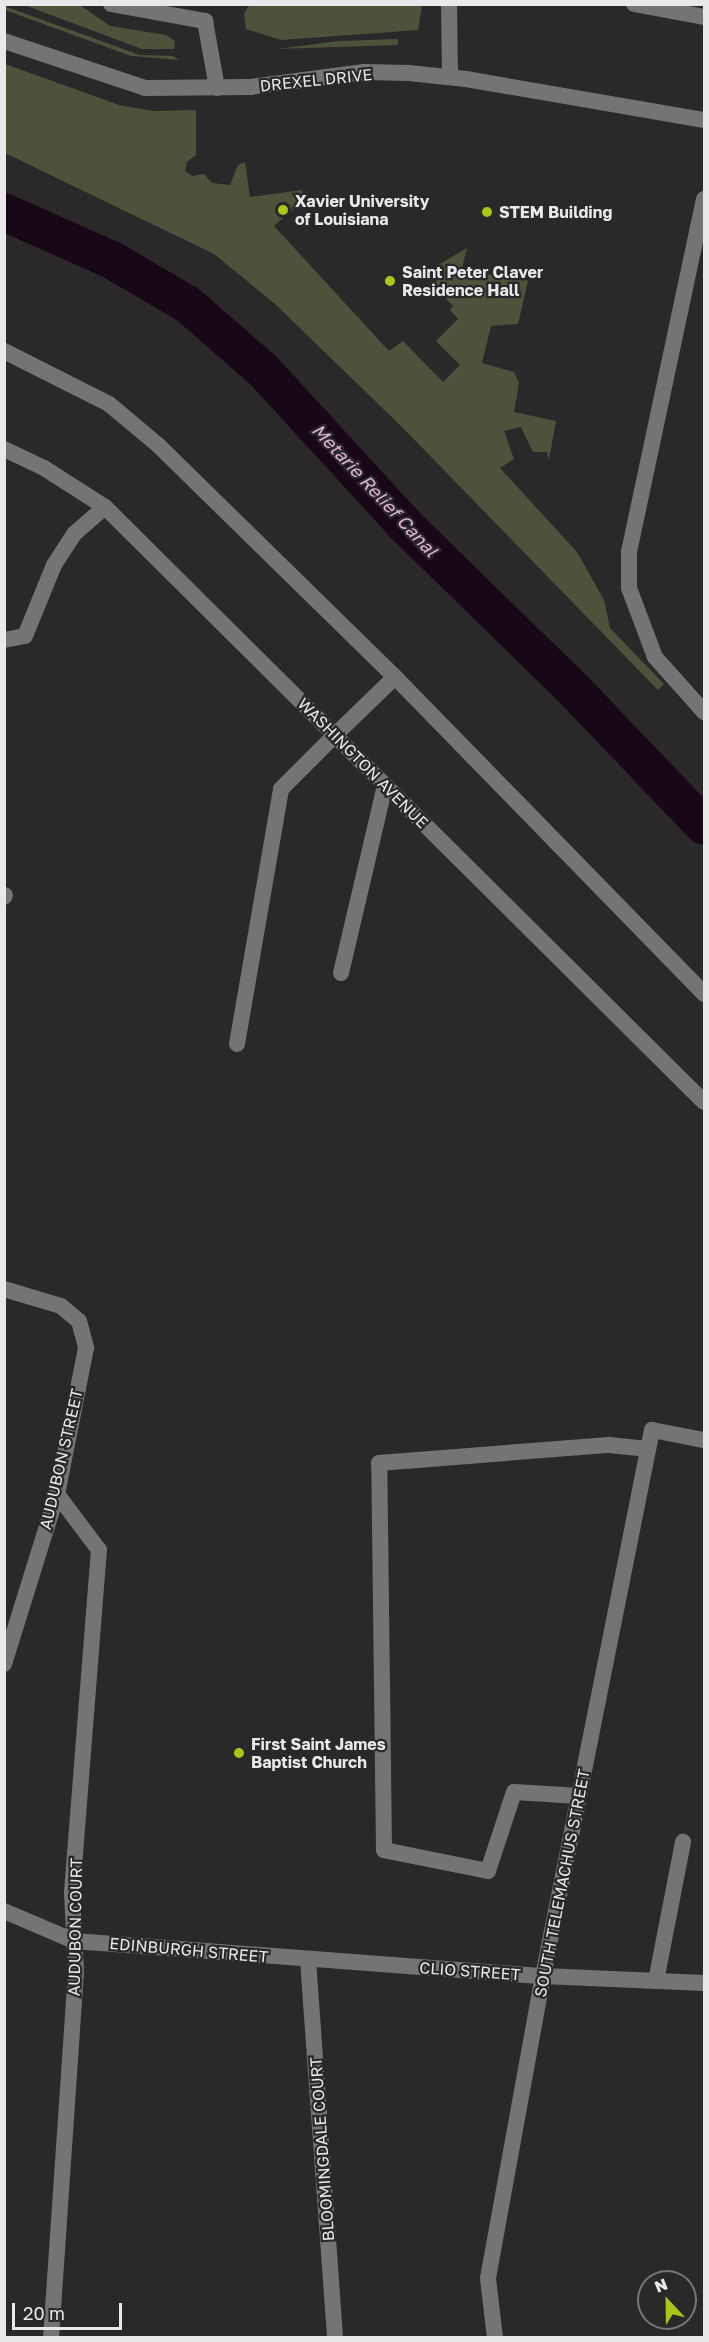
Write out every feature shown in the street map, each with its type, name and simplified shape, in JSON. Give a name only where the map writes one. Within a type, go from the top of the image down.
[{"type":"street","points":[[111,4],[205,21],[217,88]]},
{"type":"street","points":[[449,4],[450,77]]},
{"type":"street","points":[[633,4],[705,17]]},
{"type":"street","name":"DREXEL DRIVE","points":[[4,40],[145,88],[217,88],[364,72],[450,77],[705,120]]},
{"type":"street","points":[[705,200],[640,510],[629,552],[629,588],[655,657],[705,712]]},
{"type":"street","points":[[4,351],[109,404],[158,445],[395,677],[705,994]]},
{"type":"street","name":"WASHINGTON AVENUE","points":[[4,449],[44,468],[105,507],[705,1101]]},
{"type":"street","points":[[4,640],[25,636],[54,565],[74,534],[105,507]]},
{"type":"street","points":[[237,1044],[281,789],[395,677]]},
{"type":"street","points":[[341,973],[385,785]]},
{"type":"street","name":"AUDUBON STREET","points":[[4,1289],[61,1306],[79,1321],[86,1348],[57,1494],[4,1664]]},
{"type":"street","name":"SOUTH TELEMACHUS STREET","points":[[495,2337],[488,2278],[543,1976],[652,1430],[705,1440]]},
{"type":"street","points":[[579,1796],[514,1792],[488,1870],[384,1850],[378,1463],[609,1445],[648,1449]]},
{"type":"street","name":"AUDUBON COURT","points":[[51,2337],[76,1972],[72,1893],[99,1550],[57,1494]]},
{"type":"street","points":[[656,1981],[683,1842]]},
{"type":"street","name":"EDINBURGH STREET","points":[[4,1911],[74,1941],[308,1960]]},
{"type":"street","name":"CLIO STREET","points":[[308,1960],[543,1976],[705,1983]]},
{"type":"street","name":"BLOOMINGDALE COURT","points":[[308,1960],[335,2337]]},
{"type":"green space","points":[[249,4],[422,5],[418,30],[281,40],[246,29],[244,14]]},
{"type":"green space","points":[[24,5],[80,5],[110,26],[166,35],[175,41],[174,49],[142,49]]},
{"type":"green space","points":[[4,6],[140,55],[173,56],[179,60],[131,56],[5,10]]},
{"type":"green space","points":[[398,39],[398,45],[276,49],[339,41]]},
{"type":"green space","points":[[5,64],[119,105],[153,111],[196,110],[196,155],[187,162],[185,171],[192,176],[204,174],[212,183],[230,185],[238,165],[245,162],[250,197],[302,190],[304,200],[274,226],[389,351],[403,341],[443,382],[460,365],[436,341],[458,319],[450,310],[453,306],[432,285],[440,278],[435,267],[467,248],[460,276],[512,273],[528,281],[518,324],[491,326],[482,363],[514,372],[519,383],[514,412],[556,421],[549,460],[547,452],[533,452],[521,427],[504,431],[514,459],[500,468],[577,552],[604,600],[610,628],[664,684],[658,690],[402,427],[274,303],[214,254],[5,153]]},
{"type":"waterway","name":"Metarie Relief Canal","points":[[4,212],[112,260],[187,304],[263,370],[405,525],[576,692],[704,826]]},
{"type":"place","name":"Xavier University of Louisiana","points":[[283,210]]},
{"type":"place","name":"STEM Building","points":[[487,212]]},
{"type":"place","name":"Saint Peter Claver Residence Hall","points":[[390,281]]},
{"type":"place","name":"First Saint James Baptist Church","points":[[239,1753]]}]
